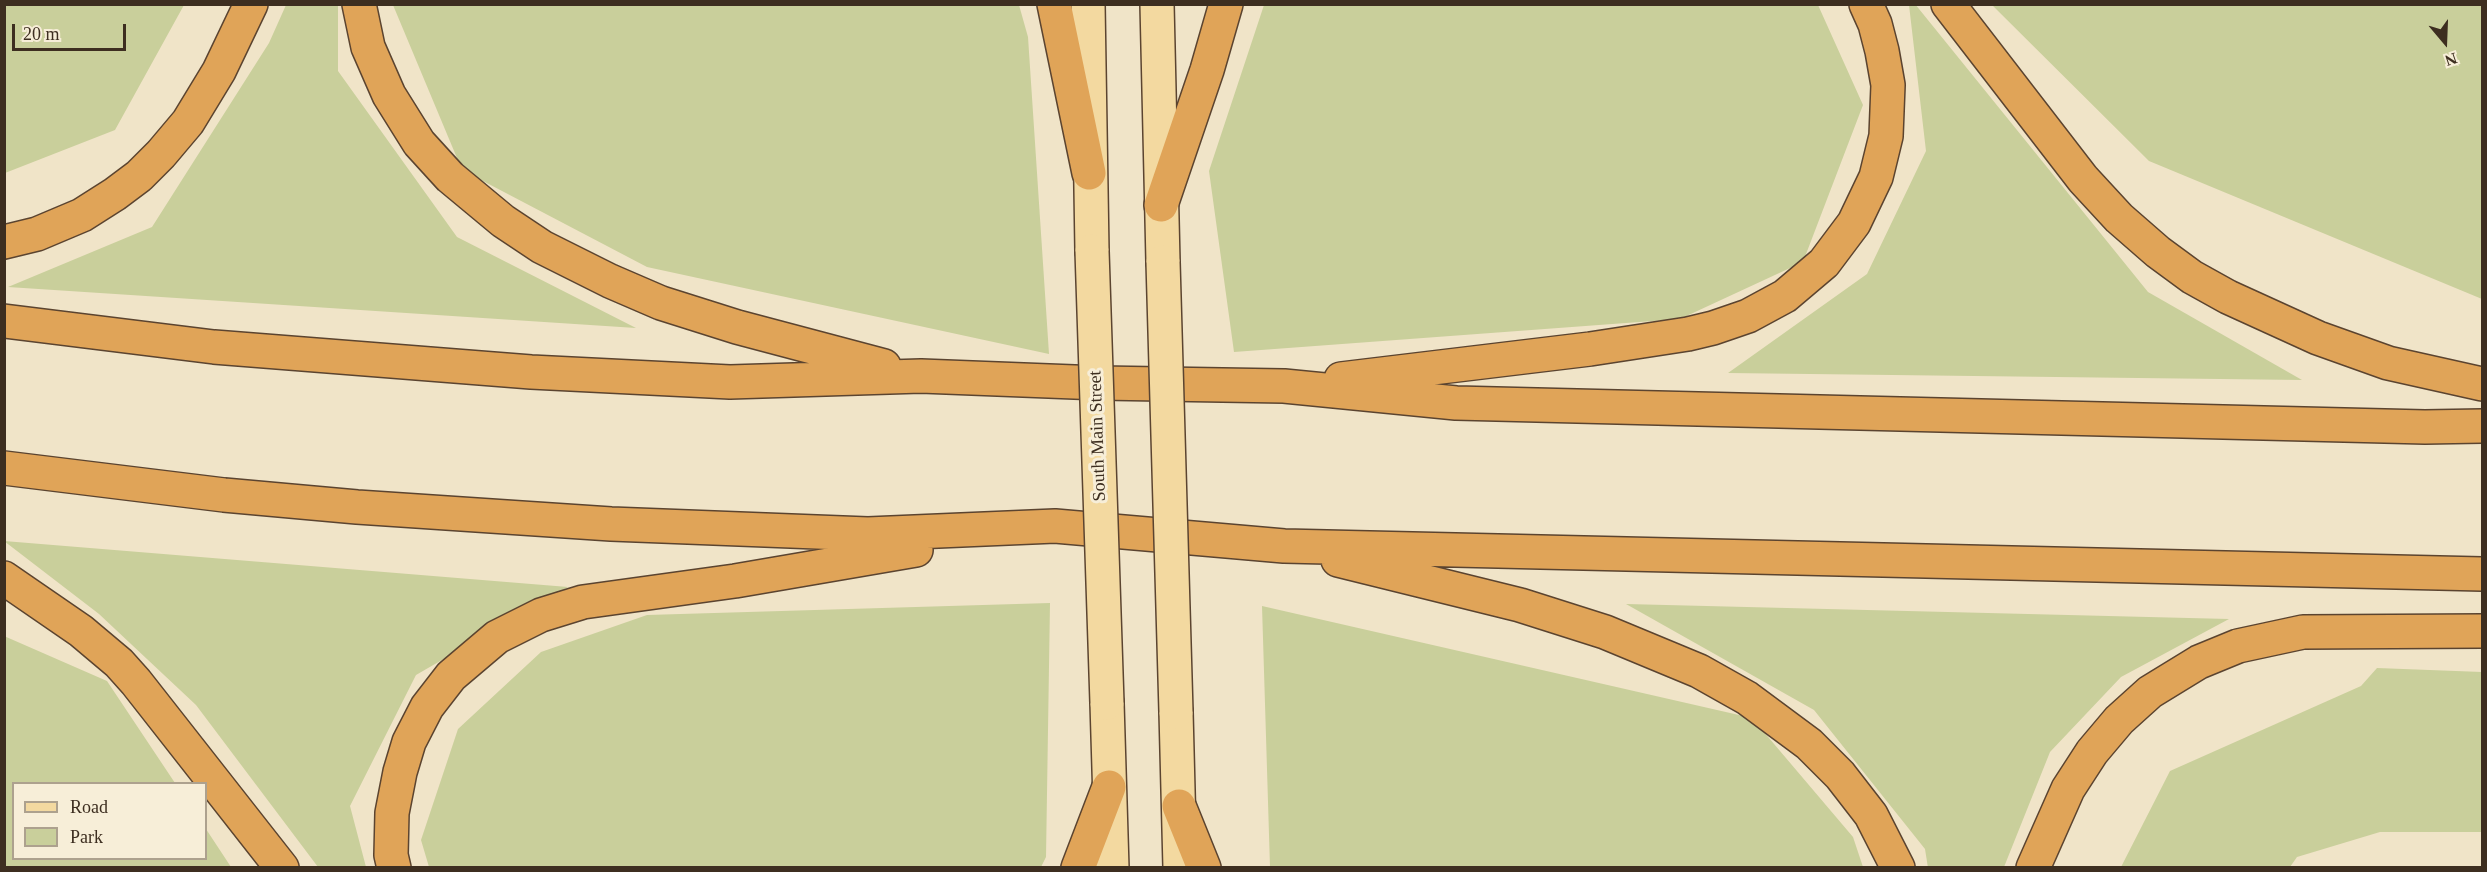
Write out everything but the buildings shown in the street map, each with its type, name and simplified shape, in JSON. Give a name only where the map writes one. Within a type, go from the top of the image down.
[{"type":"highway","points":[[4,242],[37,234],[82,214],[115,195],[139,176],[188,122],[219,71],[251,4]]},
{"type":"highway","points":[[359,4],[368,47],[389,95],[419,143],[450,177],[503,222],[542,247],[610,281],[661,303],[737,327],[921,376]]},
{"type":"highway","points":[[1054,4],[1089,173]]},
{"type":"highway","points":[[1161,205],[1207,70],[1226,4]]},
{"type":"highway","points":[[1284,386],[1590,349],[1688,334],[1748,316],[1785,296],[1824,263],[1854,223],[1876,177],[1886,136],[1888,85],[1875,24],[1866,4]]},
{"type":"highway","points":[[1948,4],[2083,179],[2119,218],[2158,252],[2192,277],[2228,297],[2318,338],[2388,363],[2482,384]]},
{"type":"highway","points":[[4,321],[214,347],[531,372],[730,382],[921,376],[1100,383],[1284,386],[1456,403],[2401,426],[2482,426]]},
{"type":"highway","points":[[4,468],[290,501],[611,524],[868,534],[1055,526],[1284,546],[2482,574]]},
{"type":"highway","points":[[394,867],[391,855],[392,813],[409,742],[427,707],[451,676],[497,637],[540,615],[583,602],[735,581],[1055,526]]},
{"type":"highway","points":[[1284,546],[1520,605],[1605,632],[1699,671],[1747,698],[1809,744],[1840,775],[1870,815],[1898,867]]},
{"type":"highway","points":[[4,578],[81,631],[119,663],[282,867]]},
{"type":"highway","points":[[2033,867],[2068,789],[2092,752],[2119,720],[2150,692],[2199,662],[2238,646],[2303,632],[2482,631]]},
{"type":"highway","points":[[1078,867],[1109,787]]},
{"type":"highway","points":[[1179,806],[1204,867]]},
{"type":"main road","name":"South Main Street","points":[[1088,4],[1089,173],[1112,867]]},
{"type":"main road","points":[[1157,4],[1180,867]]},
{"type":"green space","points":[[5,4],[184,5],[115,130],[5,173]]},
{"type":"green space","points":[[1915,4],[2148,292],[2302,380],[1728,373],[1867,274],[1926,151],[1909,5]]},
{"type":"green space","points":[[286,5],[338,5],[338,71],[457,237],[636,328],[8,287],[152,227],[269,43]]},
{"type":"green space","points":[[393,5],[1019,5],[1028,37],[1049,354],[647,267],[462,170]]},
{"type":"green space","points":[[1264,5],[1818,5],[1863,105],[1803,262],[1680,319],[1234,352],[1209,171]]},
{"type":"green space","points":[[1992,5],[2482,5],[2482,299],[2149,161]]},
{"type":"green space","points":[[4,541],[568,587],[416,675],[350,806],[366,867],[318,867],[196,705],[99,614]]},
{"type":"green space","points":[[1050,603],[1046,857],[1041,867],[429,867],[421,840],[458,729],[541,652],[647,615]]},
{"type":"green space","points":[[1626,604],[2229,619],[2121,677],[2050,752],[2004,867],[1928,868],[1925,849],[1814,710]]},
{"type":"green space","points":[[1262,606],[1752,718],[1853,837],[1863,867],[1270,867]]},
{"type":"green space","points":[[4,636],[107,681],[174,782],[12,782],[12,860],[207,860],[207,831],[231,867],[5,867]]},
{"type":"green space","points":[[2377,668],[2482,672],[2482,832],[2380,832],[2297,857],[2290,867],[2121,867],[2170,771],[2361,686]]}]
